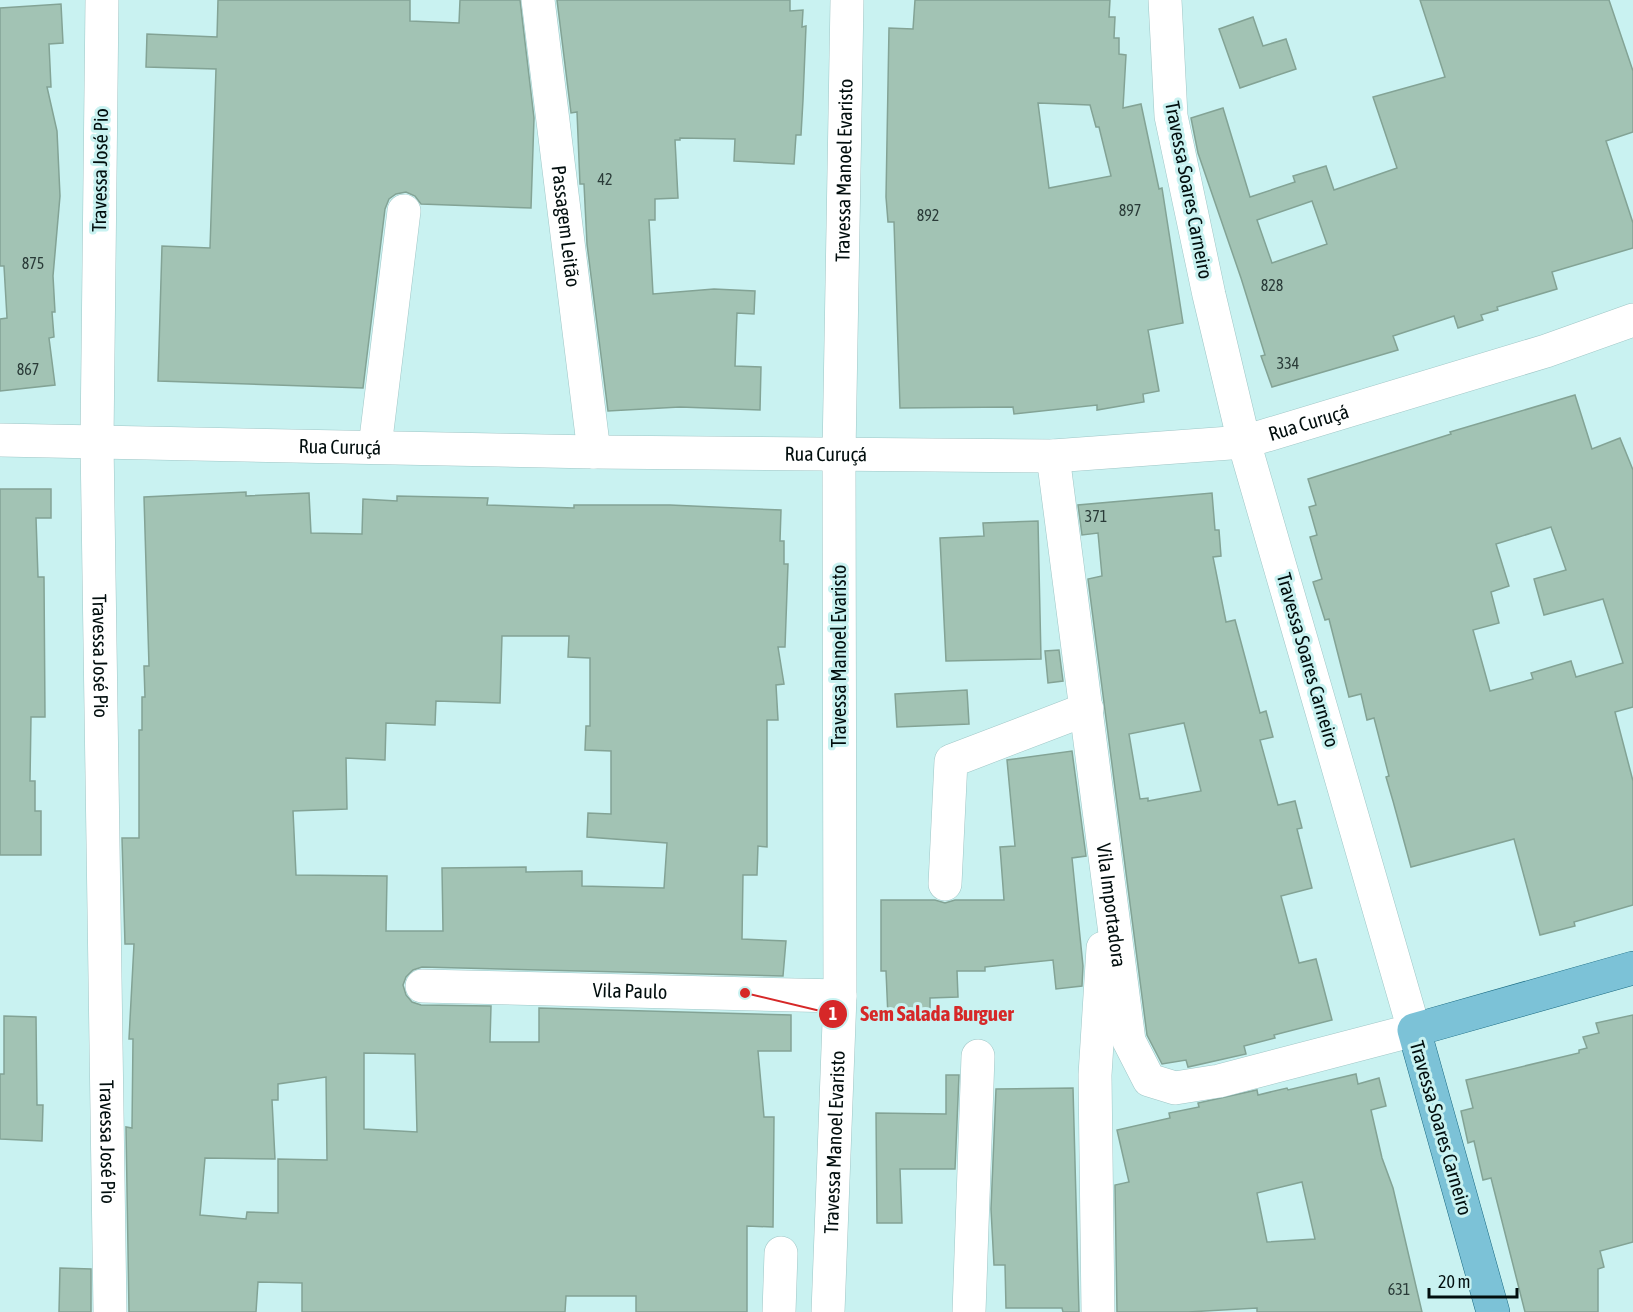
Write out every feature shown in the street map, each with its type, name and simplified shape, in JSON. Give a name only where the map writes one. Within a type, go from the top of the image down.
[{"type":"main road","points":[[1414,1030],[1633,968]]},
{"type":"main road","name":"Travessa Soares Carneiro","points":[[1414,1030],[1493,1312]]},
{"type":"street","name":"Travessa José Pio","points":[[102,0],[97,441],[110,1312]]},
{"type":"street","name":"Passagem Leitão","points":[[538,0],[594,452]]},
{"type":"street","name":"Travessa Manoel Evaristo","points":[[828,1312],[840,996],[839,454],[847,0]]},
{"type":"street","name":"Travessa Soares Carneiro","points":[[1165,0],[1172,116],[1209,295],[1244,442],[1414,1030]]},
{"type":"street","points":[[375,447],[404,211]]},
{"type":"street","name":"Rua Curuçá","points":[[0,440],[594,452],[1053,456],[1244,442],[1546,351],[1633,320]]},
{"type":"street","name":"Vila Importadora","points":[[1053,456],[1095,764],[1129,1041],[1149,1080],[1174,1088],[1219,1081],[1414,1030]]},
{"type":"street","points":[[945,885],[951,761],[1087,709]]},
{"type":"street","points":[[1095,764],[1105,900],[1095,1075],[1098,1312]]},
{"type":"street","name":"Vila Paulo","points":[[423,986],[840,996]]},
{"type":"street","points":[[969,1312],[978,1056]]},
{"type":"street","points":[[779,1312],[781,1253]]},
{"type":"building","points":[[218,0],[410,0],[410,21],[459,23],[460,0],[520,0],[534,118],[531,208],[421,204],[415,196],[406,192],[396,194],[389,199],[385,209],[363,388],[158,381],[162,246],[210,248],[216,69],[146,67],[147,34],[217,37]]},
{"type":"building","points":[[557,0],[790,0],[790,11],[803,10],[802,27],[806,26],[801,135],[796,135],[794,164],[734,161],[735,139],[680,138],[680,140],[675,140],[678,198],[655,199],[655,220],[649,220],[653,294],[714,289],[755,291],[754,314],[737,313],[735,366],[761,367],[760,410],[680,407],[608,411],[587,244],[584,184],[580,184],[577,112],[571,113]]},
{"type":"building","points":[[915,0],[1110,0],[1109,17],[1115,17],[1114,38],[1119,38],[1119,54],[1126,55],[1123,108],[1141,104],[1159,189],[1162,188],[1183,323],[1148,330],[1159,391],[1143,394],[1144,402],[1097,410],[1097,405],[1014,414],[1013,407],[900,408],[894,222],[888,222],[886,197],[889,28],[913,29]],"holes":[[[1038,103],[1090,105],[1096,127],[1099,127],[1111,176],[1049,188]]]},
{"type":"building","points":[[1420,0],[1609,0],[1633,71],[1633,132],[1606,141],[1633,223],[1633,248],[1552,272],[1557,289],[1497,307],[1498,310],[1481,315],[1483,320],[1458,328],[1454,316],[1393,336],[1398,350],[1272,387],[1261,356],[1265,355],[1241,278],[1198,153],[1191,118],[1223,108],[1250,197],[1295,182],[1293,176],[1326,166],[1334,190],[1397,168],[1373,97],[1445,77]],"holes":[[[1312,201],[1327,244],[1272,263],[1257,220]]]},
{"type":"building","points":[[61,4],[63,43],[49,44],[51,87],[47,87],[57,131],[60,196],[53,276],[54,337],[49,338],[55,385],[0,391],[0,319],[7,318],[4,266],[0,266],[0,8]]},
{"type":"building","points":[[1253,17],[1263,46],[1286,39],[1296,69],[1240,88],[1219,29]]},
{"type":"building","points":[[1575,395],[1592,449],[1620,438],[1633,470],[1633,707],[1615,712],[1633,781],[1633,905],[1574,922],[1575,926],[1540,935],[1514,839],[1411,867],[1386,777],[1389,776],[1374,718],[1367,720],[1361,694],[1349,697],[1329,619],[1325,620],[1313,582],[1322,579],[1310,537],[1317,535],[1309,507],[1316,505],[1308,479],[1451,434],[1450,432]],"holes":[[[1551,527],[1566,570],[1534,579],[1544,615],[1603,599],[1623,663],[1576,677],[1571,661],[1531,673],[1533,679],[1490,691],[1473,630],[1499,623],[1491,592],[1509,586],[1496,544]]]},
{"type":"building","points":[[0,489],[51,489],[51,518],[36,518],[38,577],[44,577],[45,717],[31,717],[30,781],[35,781],[35,811],[41,811],[41,855],[0,855]]},
{"type":"building","points":[[246,492],[246,496],[309,493],[311,533],[362,534],[363,499],[397,501],[397,496],[488,498],[487,505],[574,508],[574,505],[670,505],[781,510],[780,541],[784,541],[784,564],[788,564],[785,647],[778,647],[784,684],[776,685],[778,720],[767,720],[767,847],[758,846],[757,875],[743,875],[742,939],[786,941],[783,976],[422,967],[413,970],[406,977],[403,985],[406,995],[412,1002],[421,1005],[491,1006],[490,1042],[539,1042],[539,1008],[791,1015],[791,1051],[758,1051],[764,1117],[774,1117],[773,1227],[747,1226],[747,1312],[636,1312],[636,1296],[566,1296],[565,1312],[302,1312],[302,1283],[258,1282],[256,1312],[129,1312],[126,1127],[132,1128],[133,1039],[129,1039],[134,944],[125,944],[122,838],[139,838],[139,730],[142,730],[142,697],[145,697],[144,666],[149,666],[144,497]],"holes":[[[502,636],[569,636],[568,657],[590,658],[590,726],[586,726],[585,750],[611,751],[611,814],[588,813],[587,837],[667,843],[664,888],[582,886],[582,871],[526,872],[526,867],[442,868],[443,931],[386,931],[387,876],[296,875],[293,811],[347,809],[346,758],[385,760],[386,723],[435,725],[436,701],[500,703]],[[364,1053],[415,1054],[417,1132],[364,1129]],[[326,1077],[327,1160],[278,1159],[278,1213],[247,1212],[246,1219],[200,1215],[205,1158],[275,1159],[272,1100],[278,1100],[278,1084]]]},
{"type":"building","points":[[1212,493],[1215,530],[1219,530],[1221,556],[1213,557],[1226,622],[1235,620],[1260,713],[1266,711],[1273,737],[1260,740],[1278,805],[1295,801],[1302,828],[1297,829],[1312,888],[1281,896],[1299,963],[1316,959],[1332,1020],[1274,1035],[1275,1038],[1244,1046],[1246,1054],[1188,1067],[1186,1060],[1162,1064],[1147,1035],[1088,579],[1102,576],[1098,533],[1082,535],[1078,505]],"holes":[[[1184,723],[1201,791],[1148,801],[1148,798],[1140,799],[1129,734]]]},
{"type":"building","points":[[1038,521],[1041,659],[946,661],[940,538],[984,536],[983,523]]},
{"type":"building","points":[[1059,650],[1063,681],[1048,683],[1045,651]]},
{"type":"building","points":[[967,690],[969,724],[897,727],[895,694]]},
{"type":"building","points":[[1072,751],[1086,856],[1072,858],[1083,966],[1082,986],[1056,989],[1053,960],[985,967],[985,971],[957,971],[958,997],[930,998],[930,1016],[888,1017],[886,971],[881,971],[881,900],[935,900],[945,903],[955,900],[1004,900],[1000,847],[1015,846],[1007,760]]},
{"type":"building","points":[[1633,1015],[1633,1242],[1600,1251],[1604,1267],[1598,1269],[1598,1312],[1525,1312],[1491,1178],[1483,1180],[1474,1141],[1468,1143],[1461,1111],[1473,1108],[1466,1080],[1579,1053],[1579,1050],[1587,1048],[1583,1037],[1599,1033],[1596,1023]]},
{"type":"building","points":[[4,1016],[36,1017],[37,1105],[43,1105],[42,1141],[0,1139],[0,1074],[4,1074]]},
{"type":"building","points":[[1356,1074],[1358,1084],[1379,1078],[1386,1106],[1371,1110],[1382,1158],[1393,1188],[1422,1312],[1257,1312],[1257,1308],[1188,1312],[1117,1312],[1115,1185],[1129,1182],[1117,1130],[1170,1118],[1169,1113],[1199,1107],[1198,1103],[1257,1090],[1258,1095],[1287,1088],[1288,1090]],"holes":[[[1302,1182],[1315,1239],[1267,1242],[1257,1193]]]},
{"type":"building","points":[[946,1075],[959,1075],[955,1169],[900,1169],[902,1223],[877,1223],[876,1113],[946,1114]]},
{"type":"building","points":[[1073,1088],[1079,1312],[1063,1312],[1062,1308],[1006,1308],[1005,1265],[994,1265],[991,1209],[996,1089]]},
{"type":"building","points":[[60,1268],[91,1269],[91,1312],[59,1312]]},
{"type":"place","name":"Sem Salada Burguer","points":[[745,993]]}]
